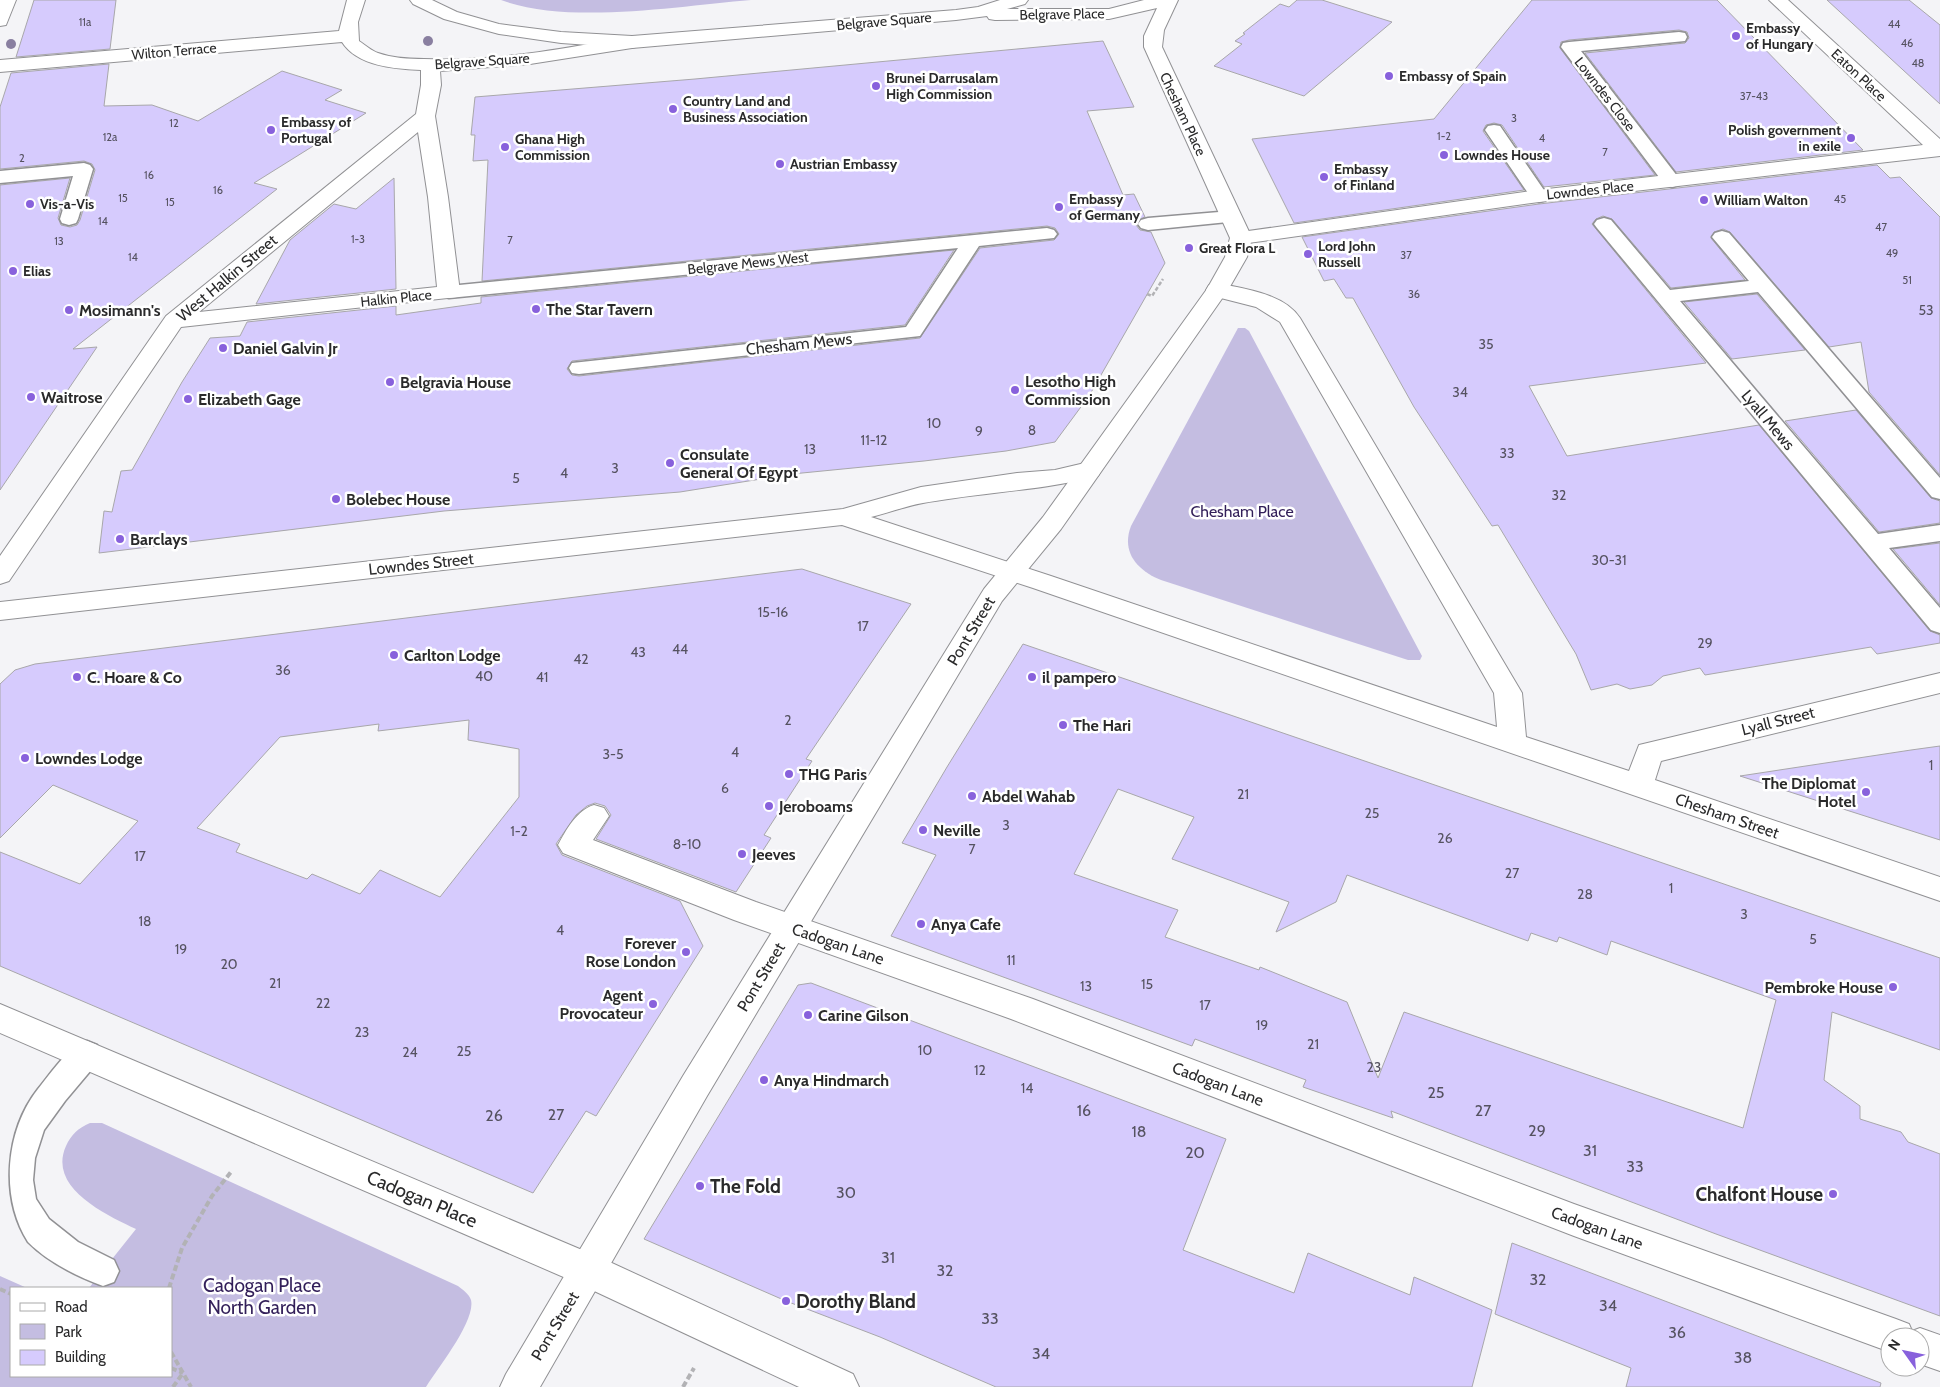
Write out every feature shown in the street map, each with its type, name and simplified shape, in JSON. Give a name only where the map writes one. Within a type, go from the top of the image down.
[{"type":"street","points":[[0,21],[7,0]]},
{"type":"street","points":[[348,36],[349,23],[356,0]]},
{"type":"street","name":"Belgrave Square","points":[[419,0],[450,17],[499,30],[593,40],[632,42]]},
{"type":"street","points":[[956,15],[980,12],[1019,0]]},
{"type":"street","points":[[1153,46],[1151,40],[1153,33],[1166,13],[1168,0]]},
{"type":"street","name":"Belgrave Place","points":[[956,15],[1109,14],[1168,0]]},
{"type":"street","name":"Eaton Place","points":[[1778,0],[1940,149]]},
{"type":"street","name":"Chesham Place","points":[[1109,14],[1134,30],[1153,46],[1241,238]]},
{"type":"street","name":"Belgrave Square","points":[[348,36],[351,43],[370,56],[406,64],[471,65],[517,60],[632,42],[956,15]]},
{"type":"street","name":"Wilton Terrace","points":[[0,66],[348,36]]},
{"type":"street","name":"Halkin Place","points":[[174,321],[449,292],[426,116],[431,85],[430,65]]},
{"type":"street","name":"West Halkin Street","points":[[0,575],[174,321],[426,116]]},
{"type":"street","name":"Lowndes Place","points":[[1241,238],[1540,196],[1940,149]]},
{"type":"street","points":[[1011,572],[1052,523],[1217,290],[1236,257],[1241,238]]},
{"type":"street","points":[[843,517],[1011,572],[1513,743],[1507,690],[1289,318],[1268,303],[1217,290]]},
{"type":"street","points":[[843,517],[921,495],[1016,481],[1055,478],[1089,470]]},
{"type":"street","name":"Lowndes Street","points":[[0,611],[843,517]]},
{"type":"street","name":"Pont Street","points":[[518,1387],[791,927],[993,595],[1011,572]]},
{"type":"street","name":"Lyall Street","points":[[1639,786],[1649,752],[1940,682]]},
{"type":"street","name":"Chesham Street","points":[[1513,743],[1940,889]]},
{"type":"street","name":"Cadogan Lane","points":[[594,816],[573,845],[791,927],[1022,1009],[1574,1220],[1880,1331]]},
{"type":"street","name":"Cadogan Place","points":[[0,1018],[588,1270],[840,1387]]},
{"type":"lane","name":"Lowndes Close","points":[[1672,181],[1569,47],[1679,37]]},
{"type":"lane","points":[[1494,130],[1540,196]]},
{"type":"lane","points":[[0,177],[84,169],[69,219]]},
{"type":"lane","points":[[1148,224],[1231,217]]},
{"type":"lane","name":"Lyall Mews","points":[[1604,224],[1940,624]]},
{"type":"lane","name":"Belgrave Mews West","points":[[449,292],[1047,234]]},
{"type":"lane","points":[[1722,237],[1940,492]]},
{"type":"lane","name":"Chesham Mews","points":[[579,368],[913,332],[972,242]]},
{"type":"lane","points":[[1665,297],[1763,285]]},
{"type":"lane","points":[[1872,543],[1940,533]]},
{"type":"lane","points":[[87,1054],[51,1095],[35,1118],[23,1144],[17,1171],[19,1200],[28,1218],[43,1236],[72,1257],[103,1271]]},
{"type":"path","points":[[1147,294],[1152,296],[1163,279]]},
{"type":"path","points":[[169,1287],[182,1248],[212,1196],[231,1172]]},
{"type":"path","points":[[172,1354],[191,1387]]},
{"type":"path","points":[[172,1368],[183,1374]]},
{"type":"path","points":[[173,1387],[183,1374]]},
{"type":"green space","points":[[501,0],[751,0],[624,12],[591,13],[528,7]]},
{"type":"green space","name":"Chesham Place","points":[[1238,328],[1245,328],[1249,331],[1422,656],[1420,660],[1408,660],[1161,580],[1145,571],[1133,559],[1128,544],[1131,526]]},
{"type":"green space","name":"Cadogan Place North Garden","points":[[90,1123],[102,1123],[458,1286],[471,1300],[468,1320],[462,1332],[426,1387],[0,1387],[0,1276],[25,1287],[10,1287],[10,1377],[172,1377],[172,1287],[90,1287],[136,1229],[96,1208],[72,1187],[65,1175],[62,1161],[66,1146],[75,1132]]},
{"type":"building","points":[[34,0],[116,0],[110,49],[16,57]]},
{"type":"building","points":[[1297,0],[1322,0],[1392,22],[1304,96],[1214,66],[1242,44],[1235,41],[1245,34],[1243,33],[1280,4],[1289,7]]},
{"type":"building","points":[[1532,0],[1717,0],[1863,150],[1676,172],[1585,53],[1685,43],[1689,38],[1687,32],[1679,30],[1569,40],[1561,42],[1560,48],[1655,175],[1544,187],[1502,125],[1494,123],[1486,125],[1483,131],[1524,190],[1294,223],[1252,139],[1434,119]]},
{"type":"building","points":[[1827,0],[1909,0],[1940,25],[1940,104]]},
{"type":"building","points":[[1103,41],[1134,107],[1087,111],[1123,195],[1134,194],[1145,217],[1140,219],[1136,225],[1140,230],[1151,232],[1165,263],[1089,396],[1055,442],[1006,451],[924,461],[792,474],[680,492],[444,511],[99,553],[104,511],[112,512],[121,471],[132,470],[182,382],[210,338],[240,336],[247,322],[396,306],[396,315],[481,303],[481,297],[954,250],[905,325],[572,361],[567,369],[572,375],[579,376],[920,338],[980,248],[1054,240],[1059,234],[1055,228],[1047,226],[482,281],[488,160],[473,161],[475,135],[471,135],[475,97],[695,79]]},
{"type":"building","points":[[109,64],[104,106],[152,105],[198,121],[282,71],[342,90],[325,100],[366,113],[254,183],[277,189],[73,349],[97,347],[0,490],[0,185],[70,178],[58,218],[61,225],[70,227],[77,225],[80,220],[95,170],[92,164],[84,161],[0,169],[0,107],[11,73]]},
{"type":"building","points":[[1877,165],[1890,178],[1900,177],[1940,217],[1940,475],[1869,392],[1861,342],[1829,347],[1730,232],[1723,229],[1714,232],[1711,238],[1745,280],[1671,288],[1612,219],[1603,216],[1596,219],[1592,224],[1706,363],[1529,386],[1567,456],[1759,425],[1930,631],[1940,635],[1940,643],[1877,654],[1871,647],[1705,675],[1700,668],[1663,676],[1652,685],[1630,689],[1617,684],[1591,690],[1576,654],[1498,525],[1492,526],[1414,407],[1353,298],[1346,298],[1334,279],[1324,281],[1302,237],[1539,204]]},
{"type":"building","points":[[394,178],[396,289],[256,304],[290,240],[334,204],[356,209]]},
{"type":"building","points":[[1757,294],[1805,350],[1732,359],[1684,302]]},
{"type":"building","points":[[1856,410],[1931,498],[1940,501],[1940,523],[1879,532],[1785,421]]},
{"type":"building","points":[[1940,543],[1940,605],[1893,549]]},
{"type":"building","points":[[802,569],[911,604],[806,759],[812,761],[764,835],[771,838],[736,892],[596,839],[611,815],[605,806],[595,803],[587,806],[576,815],[556,844],[562,855],[680,901],[703,946],[596,1116],[586,1111],[533,1193],[0,966],[0,852],[80,884],[138,821],[53,785],[0,838],[0,684],[15,670],[35,664]],"holes":[[[469,720],[468,740],[519,749],[519,797],[440,897],[380,870],[360,894],[312,874],[307,879],[236,852],[240,844],[197,828],[280,737],[379,724],[378,731]]]},
{"type":"building","points":[[1023,644],[1940,958],[1940,1050],[1832,1012],[1824,1080],[1860,1106],[1860,1119],[1901,1132],[1908,1142],[1940,1154],[1940,1316],[1716,1234],[1391,1111],[1393,1118],[1303,1087],[1306,1080],[1195,1039],[1192,1046],[891,936],[936,855],[902,843]],"holes":[[[1118,789],[1194,817],[1172,859],[1289,902],[1276,932],[1336,902],[1347,875],[1528,941],[1531,933],[1557,942],[1559,937],[1607,955],[1611,941],[1776,1000],[1743,1128],[1404,1012],[1378,1078],[1347,1002],[1260,967],[1259,970],[1165,937],[1178,910],[1074,874]]]},
{"type":"building","name":"The Diplomat Hotel","points":[[1940,746],[1940,840],[1740,776],[1911,750]]},
{"type":"building","points":[[811,983],[1226,1139],[1183,1250],[1294,1293],[1308,1253],[1410,1295],[1414,1277],[1492,1310],[1472,1387],[996,1387],[880,1337],[786,1301],[644,1239],[798,985]]},
{"type":"building","points":[[1512,1243],[1881,1383],[1880,1387],[1626,1387],[1631,1368],[1495,1314]]},
{"type":"place","name":"Embassy of Hungary","points":[[1736,36]]},
{"type":"place","name":"Embassy of Spain","points":[[1389,76]]},
{"type":"place","name":"Brunei Darrusalam High Commission","points":[[876,86]]},
{"type":"place","name":"Country Land and Business Association","points":[[673,109]]},
{"type":"place","name":"Embassy of Portugal","points":[[271,130]]},
{"type":"place","name":"Polish government in exile","points":[[1851,138]]},
{"type":"place","name":"Ghana High Commission","points":[[505,147]]},
{"type":"place","name":"Lowndes House","points":[[1444,155]]},
{"type":"place","name":"Austrian Embassy","points":[[780,164]]},
{"type":"place","name":"Embassy of Finland","points":[[1324,177]]},
{"type":"place","name":"William Walton","points":[[1704,200]]},
{"type":"place","name":"Vis-a-Vis","points":[[30,204]]},
{"type":"place","name":"Embassy of Germany","points":[[1059,207]]},
{"type":"place","name":"Great Flora L","points":[[1189,248]]},
{"type":"place","name":"Lord John Russell","points":[[1308,254]]},
{"type":"place","name":"Elias","points":[[13,271]]},
{"type":"place","name":"The Star Tavern","points":[[536,309]]},
{"type":"place","name":"Mosimann's","points":[[69,310]]},
{"type":"place","name":"Daniel Galvin Jr","points":[[223,348]]},
{"type":"place","name":"Belgravia House","points":[[390,382]]},
{"type":"place","name":"Lesotho High Commission","points":[[1015,390]]},
{"type":"place","name":"Waitrose","points":[[31,397]]},
{"type":"place","name":"Elizabeth Gage","points":[[188,399]]},
{"type":"place","name":"Consulate General Of Egypt","points":[[670,463]]},
{"type":"place","name":"Bolebec House","points":[[336,499]]},
{"type":"place","name":"Barclays","points":[[120,539]]},
{"type":"place","name":"Carlton Lodge","points":[[394,655]]},
{"type":"place","name":"C. Hoare & Co","points":[[77,677]]},
{"type":"place","name":"il pampero","points":[[1032,677]]},
{"type":"place","name":"The Hari","points":[[1063,725]]},
{"type":"place","name":"Lowndes Lodge","points":[[25,758]]},
{"type":"place","name":"THG Paris","points":[[789,774]]},
{"type":"place","name":"The Diplomat Hotel","points":[[1866,792]]},
{"type":"place","name":"Abdel Wahab","points":[[972,796]]},
{"type":"place","name":"Jeroboams","points":[[769,806]]},
{"type":"place","name":"Neville","points":[[923,830]]},
{"type":"place","name":"Jeeves","points":[[742,854]]},
{"type":"place","name":"Anya Cafe","points":[[921,924]]},
{"type":"place","name":"Forever Rose London","points":[[686,952]]},
{"type":"place","name":"Pembroke House","points":[[1893,987]]},
{"type":"place","name":"Agent Provocateur","points":[[653,1004]]},
{"type":"place","name":"Carine Gilson","points":[[808,1015]]},
{"type":"place","name":"Anya Hindmarch","points":[[764,1080]]},
{"type":"place","name":"The Fold","points":[[700,1186]]},
{"type":"place","name":"Chalfont House","points":[[1833,1194]]},
{"type":"place","name":"Dorothy Bland","points":[[786,1301]]}]
